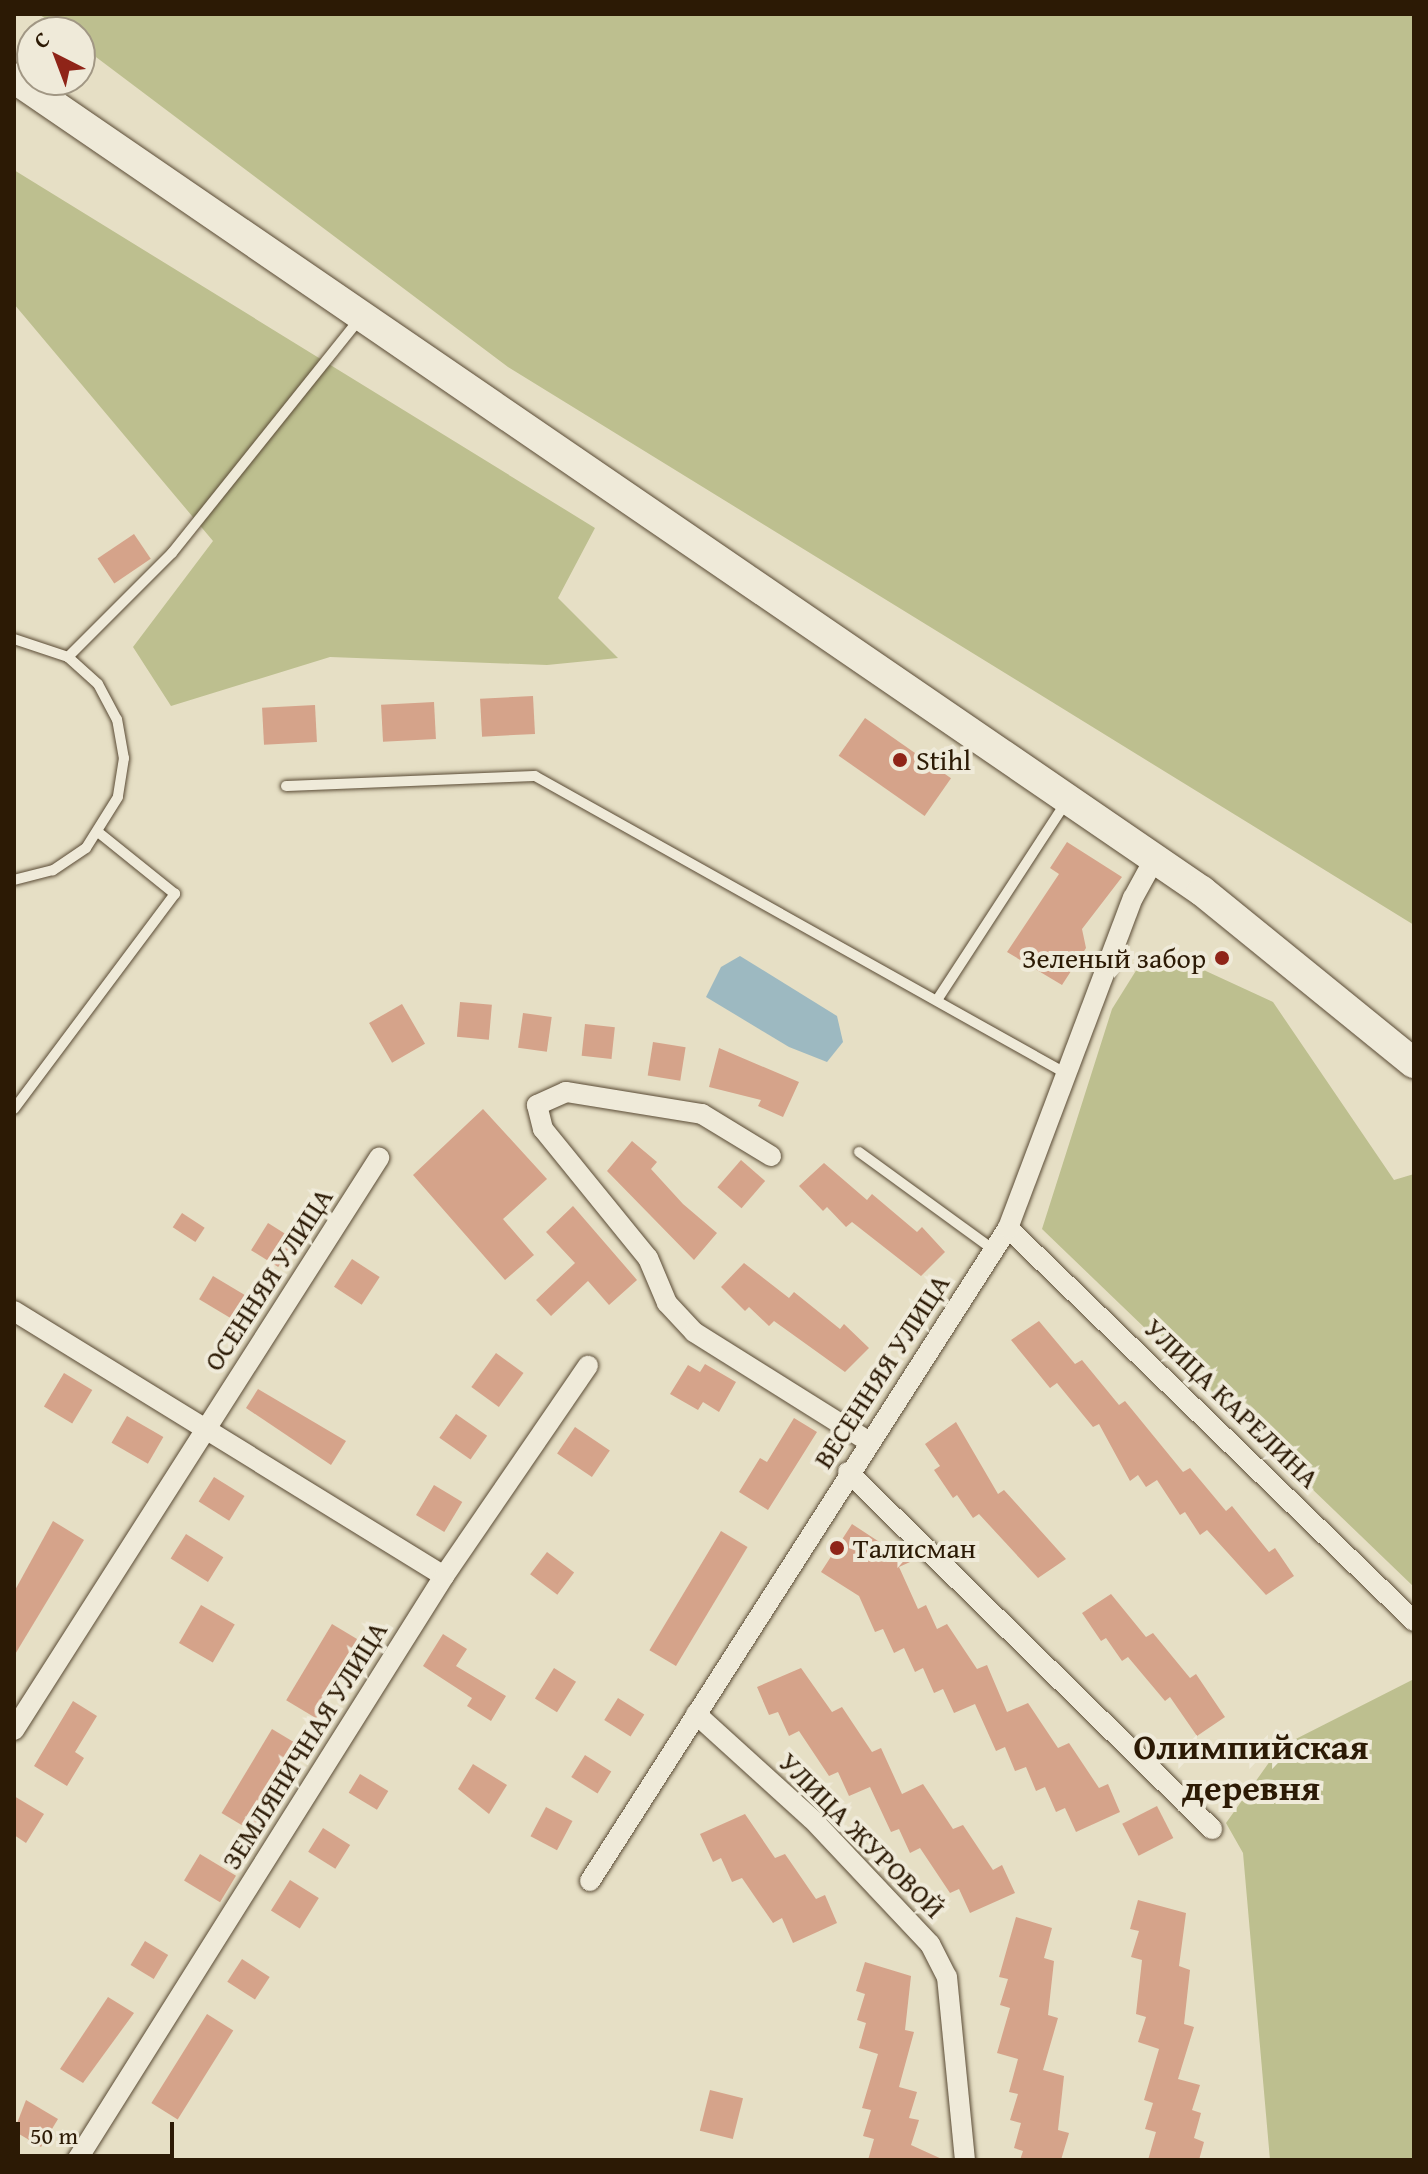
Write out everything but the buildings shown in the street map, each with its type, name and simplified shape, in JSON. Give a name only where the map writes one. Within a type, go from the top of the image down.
[{"type":"street","points":[[14,78],[360,318],[1155,858],[1392,1042],[1414,1063]]},
{"type":"street","name":"ВЕСЕННЯЯ УЛИЦА","points":[[590,1881],[848,1472],[1008,1228],[1155,858]]},
{"type":"street","points":[[771,1156],[702,1114],[566,1092],[537,1105],[543,1129],[648,1258],[667,1303],[694,1332],[868,1441]]},
{"type":"street","name":"ОСЕННЯЯ УЛИЦА","points":[[14,1730],[379,1158]]},
{"type":"street","name":"УЛИЦА КАРЕЛИНА","points":[[1008,1228],[1414,1621]]},
{"type":"street","points":[[14,1311],[444,1576]]},
{"type":"street","name":"ЗЕМЛЯНИЧНАЯ УЛИЦА","points":[[77,2160],[444,1576],[588,1366]]},
{"type":"street","points":[[848,1472],[1212,1829]]},
{"type":"street","name":"УЛИЦА ЖУРОВОЙ","points":[[696,1714],[812,1819],[930,1944],[947,1977],[965,2160]]},
{"type":"lane","points":[[68,657],[172,553],[360,318]]},
{"type":"lane","points":[[14,639],[68,657],[98,684],[122,738],[120,788],[99,833],[53,870],[14,880]]},
{"type":"lane","points":[[286,786],[535,776],[939,997],[1067,1074]]},
{"type":"lane","points":[[939,997],[1068,799]]},
{"type":"lane","points":[[14,1109],[175,894],[99,833]]},
{"type":"lane","points":[[859,1152],[994,1250]]},
{"type":"green space","points":[[39,14],[1414,14],[1414,925],[508,367],[96,57],[96,16]]},
{"type":"green space","points":[[14,170],[595,528],[558,598],[618,658],[547,665],[330,657],[171,706],[133,647],[213,541],[14,304]]},
{"type":"green space","points":[[1195,966],[1273,1002],[1394,1180],[1414,1174],[1414,1587],[1042,1229],[1112,1009],[1137,969]]},
{"type":"green space","points":[[1414,1679],[1414,2160],[1270,2160],[1243,1853],[1226,1823],[1280,1747]]},
{"type":"water","points":[[740,956],[837,1016],[843,1042],[827,1062],[789,1047],[706,997],[721,967]]},
{"type":"place","name":"Stihl","points":[[900,760]]},
{"type":"place","name":"Зеленый забор","points":[[1222,958]]},
{"type":"place","name":"Талисман","points":[[837,1548]]},
{"type":"district","name":"Олимпийская деревня","points":[[1251,1766]]}]
